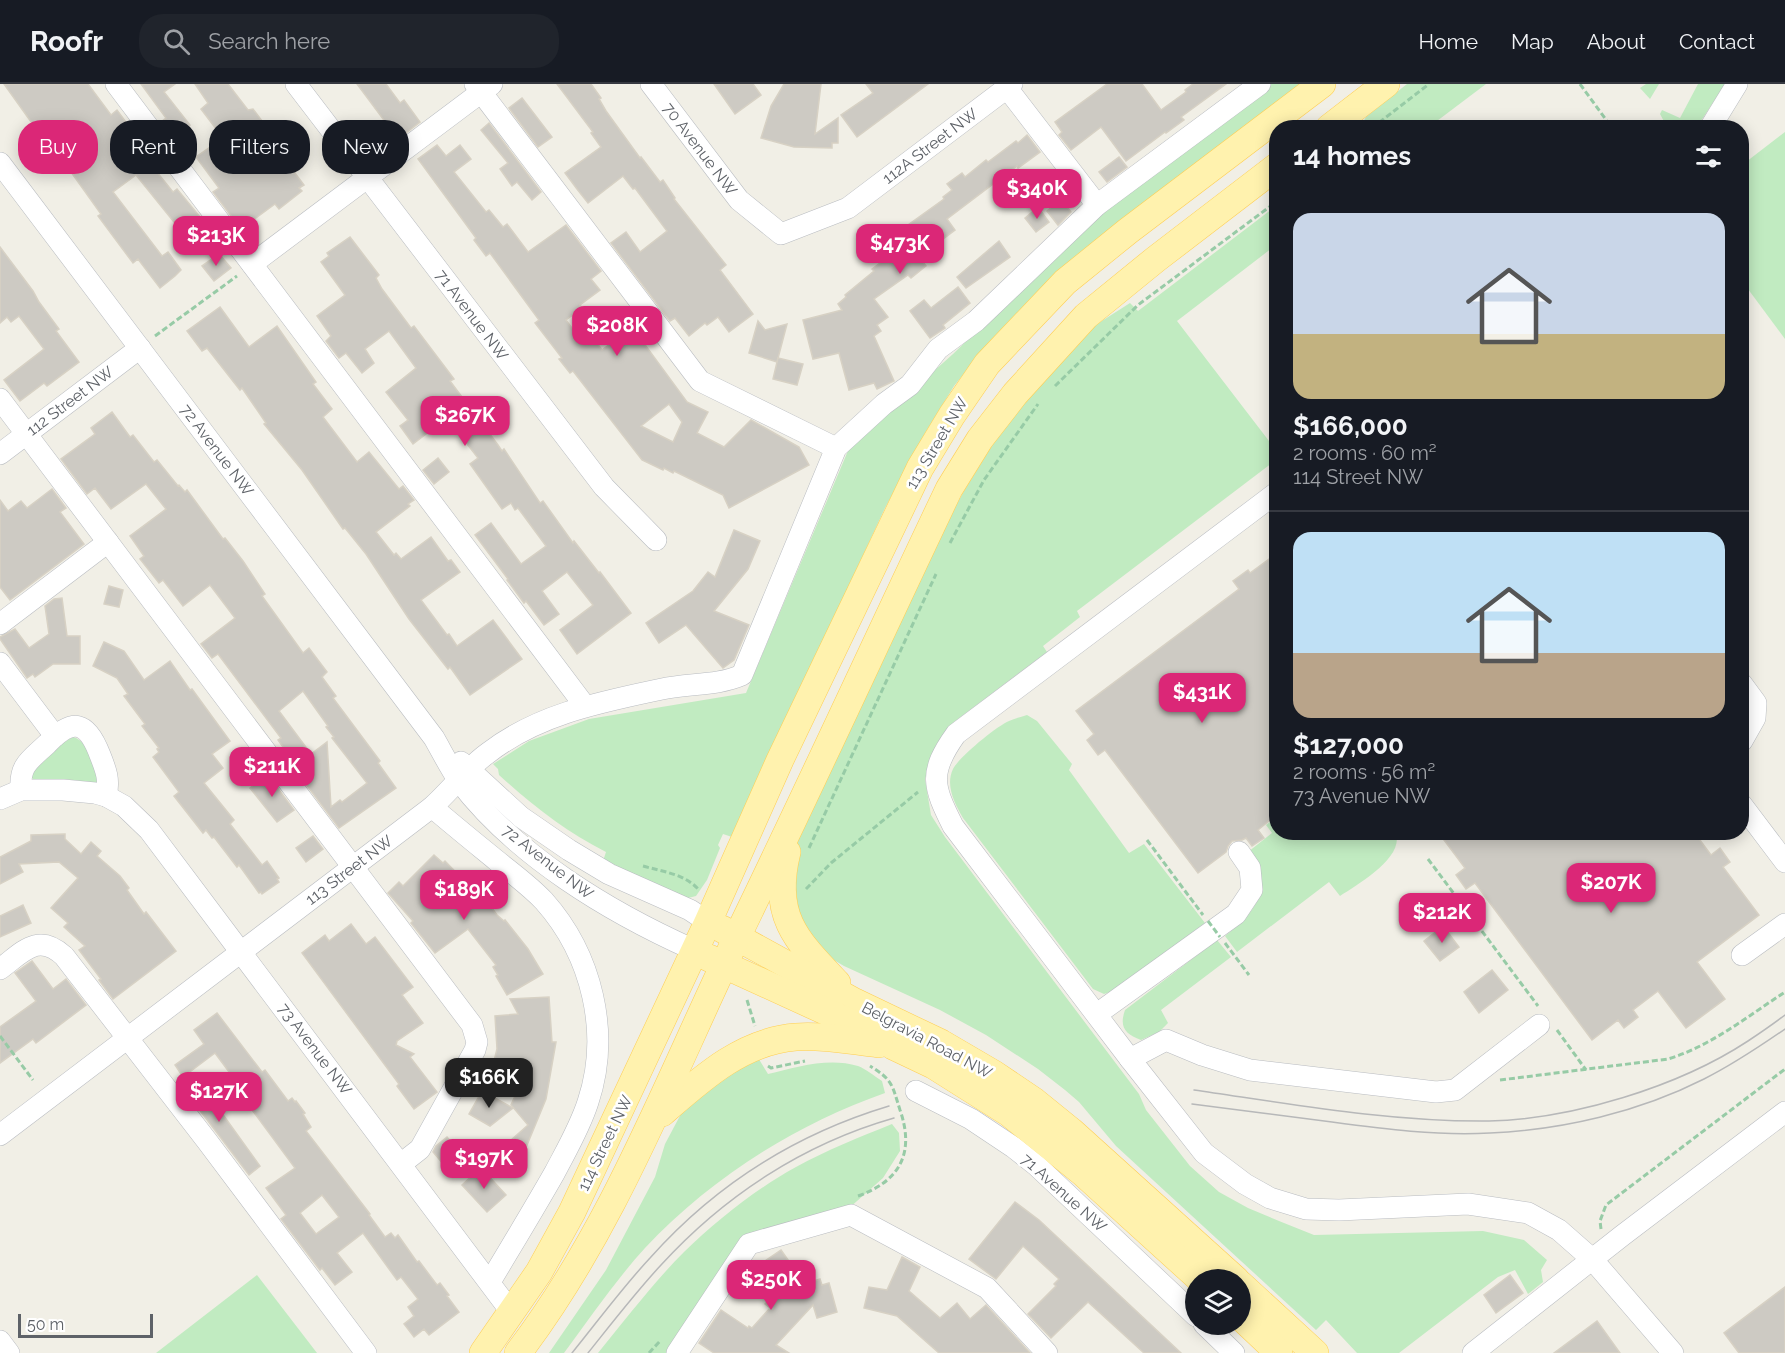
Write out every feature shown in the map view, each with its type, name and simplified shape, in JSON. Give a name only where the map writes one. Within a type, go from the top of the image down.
[{"type":"main road","name":"113 Street NW","points":[[1274,120],[1322,84]]},
{"type":"main road","points":[[1339,120],[1386,84]]},
{"type":"main road","name":"113 Street NW","points":[[708,922],[780,760],[920,468],[952,415],[987,364],[1065,282],[1269,124]]},
{"type":"main road","name":"113 Street NW","points":[[743,926],[950,489],[980,439],[1015,393],[1086,316],[1269,172]]},
{"type":"main road","points":[[796,814],[782,871],[782,897],[787,919],[800,942],[855,1002]]},
{"type":"main road","name":"Belgravia Road NW","points":[[708,922],[743,926],[855,1002],[941,1043],[994,1074],[1034,1101],[1071,1131],[1224,1269]]},
{"type":"main road","name":"114 Street NW","points":[[483,1353],[539,1272],[572,1212],[708,922]]},
{"type":"main road","name":"114 Street NW","points":[[518,1353],[549,1312],[603,1223],[743,926]]},
{"type":"main road","name":"Belgravia Road NW","points":[[694,950],[871,1032],[893,1046],[933,1065],[1009,1113],[1083,1173],[1190,1269]]},
{"type":"main road","points":[[654,1119],[725,1062],[761,1046],[795,1037],[827,1037],[893,1046]]},
{"type":"main road","points":[[1251,1294],[1315,1353]]},
{"type":"main road","points":[[1251,1326],[1279,1353]]},
{"type":"street","points":[[117,84],[585,706]]},
{"type":"street","name":"71 Avenue NW","points":[[296,84],[604,487],[656,540]]},
{"type":"street","name":"70 Avenue NW","points":[[651,84],[739,200],[781,234],[848,208]]},
{"type":"street","points":[[252,264],[483,87],[700,381],[837,448],[884,404],[910,384],[938,349],[976,321],[1097,205],[1260,84]]},
{"type":"street","points":[[1715,120],[1737,84]]},
{"type":"street","points":[[1009,86],[1097,205]]},
{"type":"street","name":"112A Street NW","points":[[848,208],[1009,86]]},
{"type":"street","name":"72 Avenue NW","points":[[0,163],[434,738],[512,837],[561,876],[610,909],[694,950]]},
{"type":"street","name":"112 Street NW","points":[[0,454],[140,348]]},
{"type":"street","points":[[0,399],[472,1025],[476,1033],[475,1050],[420,1149],[401,1164]]},
{"type":"street","name":"113 Street NW","points":[[0,1135],[432,807],[485,755],[505,740],[536,724],[585,706],[668,687],[731,680],[742,675],[837,448]]},
{"type":"street","points":[[1269,499],[956,734],[944,750],[936,771],[938,795],[953,826],[1204,1153],[1245,1184],[1270,1198],[1306,1209],[1339,1210],[1468,1204],[1528,1213],[1559,1230],[1592,1259],[1673,1353]]},
{"type":"street","points":[[0,624],[108,542]]},
{"type":"street","points":[[0,663],[55,736]]},
{"type":"street","points":[[1749,694],[1756,703],[1755,718],[1749,729]]},
{"type":"street","points":[[21,790],[22,769],[61,730],[73,726],[90,734],[108,778],[106,796]]},
{"type":"street","name":"72 Avenue NW","points":[[465,775],[568,850],[609,874],[690,910],[708,922]]},
{"type":"street","name":"73 Avenue NW","points":[[0,799],[21,790],[63,790],[106,796],[124,806],[149,830],[512,1313]]},
{"type":"street","name":"72 Avenue NW","points":[[432,807],[528,886],[557,918],[583,965],[597,1024]]},
{"type":"street","points":[[1749,814],[1785,862]]},
{"type":"street","points":[[1097,1014],[1236,914],[1252,890],[1250,868],[1239,852]]},
{"type":"street","points":[[561,876],[587,878],[684,922],[696,924],[708,922]]},
{"type":"street","points":[[1742,955],[1785,924]]},
{"type":"street","points":[[0,969],[31,946],[40,944],[56,949],[64,956],[207,1140],[366,1353]]},
{"type":"street","points":[[1130,1059],[1166,1040],[1202,1055],[1250,1070],[1436,1092],[1455,1090],[1544,1020]]},
{"type":"street","name":"114 Street NW","points":[[490,1282],[535,1208],[582,1120],[594,1079],[597,1024]]},
{"type":"street","name":"71 Avenue NW","points":[[916,1091],[971,1119],[1013,1147],[1185,1306]]},
{"type":"street","points":[[1473,1353],[1785,1112]]},
{"type":"street","points":[[677,1353],[749,1244],[851,1215],[987,1288],[1047,1353]]},
{"type":"street","points":[[1215,1335],[1234,1353]]},
{"type":"street","points":[[0,1341],[9,1353]]},
{"type":"path","points":[[1382,120],[1429,84]]},
{"type":"path","points":[[1580,84],[1606,120]]},
{"type":"path","points":[[1048,393],[1138,304],[1269,207]]},
{"type":"path","points":[[140,348],[252,264]]},
{"type":"path","points":[[946,552],[984,480],[1041,400]]},
{"type":"path","points":[[805,857],[936,573]]},
{"type":"path","points":[[801,895],[831,862],[926,785]]},
{"type":"path","points":[[1147,840],[1249,975]]},
{"type":"path","points":[[1428,859],[1544,1020],[1586,1070]]},
{"type":"path","points":[[1492,1081],[1668,1059],[1683,1054],[1743,1020],[1785,992]]},
{"type":"path","points":[[746,997],[758,1035]]},
{"type":"path","points":[[0,1036],[33,1080]]},
{"type":"path","points":[[780,1066],[807,1060]]},
{"type":"path","points":[[862,1062],[891,1081],[906,1131]]},
{"type":"path","points":[[1602,1233],[1600,1221],[1606,1205],[1785,1069]]},
{"type":"green space","points":[[1268,84],[1303,84],[1035,294],[990,341],[954,386],[925,433],[885,508],[732,837],[723,834],[707,880],[696,896],[688,898],[603,861],[606,852],[577,836],[550,817],[499,775],[498,769],[493,764],[529,741],[589,719],[746,693],[850,446],[953,354],[1102,210]]},
{"type":"green space","points":[[1407,84],[1486,84],[1438,120],[1364,120]]},
{"type":"green space","points":[[1646,84],[1659,84],[1650,99],[1640,88]]},
{"type":"green space","points":[[1698,84],[1725,84],[1702,120],[1663,120],[1660,114],[1662,110],[1680,118]]},
{"type":"green space","points":[[1785,132],[1785,339],[1749,290],[1749,160]]},
{"type":"green space","points":[[1269,211],[1269,250],[1177,321],[1269,441],[1269,465],[1077,611],[1080,617],[1043,646],[1047,652],[954,722],[936,745],[925,779],[931,815],[945,837],[1139,1094],[1146,1110],[1190,1166],[1219,1192],[1248,1208],[1314,1235],[1483,1231],[1524,1240],[1547,1260],[1541,1270],[1543,1282],[1528,1294],[1515,1270],[1498,1277],[1399,1353],[1357,1353],[1326,1320],[1316,1330],[1116,1146],[1079,1102],[1065,1090],[1038,1069],[986,1035],[940,1010],[827,956],[799,923],[791,855],[934,545],[1003,428],[1047,373],[1094,326],[1130,303],[1138,311]]},
{"type":"green space","points":[[1027,715],[1037,721],[1072,764],[1069,770],[1129,853],[1144,844],[1205,923],[1113,991],[1104,994],[1093,989],[963,818],[952,795],[951,775],[963,757],[1003,724]]},
{"type":"green space","points":[[73,737],[87,749],[99,783],[63,779],[33,779],[31,777],[34,771],[64,742]]},
{"type":"green space","points":[[1269,835],[1269,840],[1397,840],[1397,842],[1387,861],[1357,885],[1340,896],[1329,882],[1237,952],[1225,936],[1253,908],[1260,889],[1256,866],[1248,852]]},
{"type":"green space","points":[[1217,940],[1231,957],[1161,1010],[1168,1023],[1159,1032],[1141,1040],[1127,1032],[1123,1025],[1125,1010]]},
{"type":"green space","points":[[757,1056],[768,1074],[824,1063],[836,1062],[858,1066],[882,1081],[885,1093],[818,1121],[786,1138],[755,1157],[697,1199],[645,1248],[613,1286],[564,1353],[549,1353],[606,1270],[655,1177],[665,1144],[682,1112],[712,1080]]},
{"type":"green space","points":[[892,1124],[899,1133],[900,1151],[883,1178],[848,1209],[741,1248],[671,1353],[598,1353],[673,1264],[737,1206],[766,1185],[808,1161]]},
{"type":"green space","points":[[257,1275],[317,1353],[156,1353]]},
{"type":"building","points":[[4,84],[88,84],[111,115],[117,110],[124,120],[110,120],[110,174],[158,174],[173,192],[177,189],[201,218],[182,232],[136,175],[113,192],[162,256],[168,252],[181,270],[175,276],[160,288],[138,259],[133,263],[98,216],[101,214],[72,174],[98,174],[98,120],[29,119]]},
{"type":"building","points":[[141,84],[175,84],[164,92],[186,120],[164,120],[166,118]]},
{"type":"building","points":[[195,84],[228,84],[248,110],[253,109],[261,120],[209,120],[201,109],[208,103]]},
{"type":"building","points":[[357,84],[386,84],[400,103],[404,100],[420,122],[409,130],[409,120],[384,120]]},
{"type":"building","points":[[557,84],[591,84],[601,98],[599,99],[606,111],[640,158],[660,182],[663,180],[674,199],[726,265],[720,270],[753,314],[729,332],[718,317],[707,325],[705,323],[689,336],[675,318],[670,321],[611,243],[626,232],[640,252],[667,231],[635,188],[633,189],[623,176],[588,203],[565,173],[601,147],[591,133],[593,132]]},
{"type":"building","points":[[714,84],[753,84],[761,95],[735,114]]},
{"type":"building","points":[[784,84],[821,84],[815,134],[838,118],[838,143],[832,143],[832,148],[794,147],[761,138],[771,106]]},
{"type":"building","points":[[866,84],[928,84],[857,137],[841,115],[873,93]]},
{"type":"building","points":[[1107,84],[1142,84],[1161,110],[1193,84],[1226,84],[1181,117],[1184,120],[1126,161],[1101,127],[1071,150],[1059,135],[1062,132],[1055,122]]},
{"type":"building","points":[[522,98],[552,137],[538,147],[509,108]]},
{"type":"building","points":[[489,123],[541,192],[532,200],[517,182],[512,186],[500,169],[508,163],[481,130]]},
{"type":"building","points":[[1027,135],[1040,152],[1018,168],[1017,166],[947,219],[955,230],[919,257],[926,266],[911,278],[908,275],[874,299],[888,317],[877,325],[881,331],[874,336],[894,381],[877,389],[874,383],[849,390],[839,353],[813,359],[803,320],[842,310],[838,304],[846,297],[845,295],[874,271],[872,269],[892,254],[883,243],[944,199],[943,197],[952,190],[947,184],[962,173],[965,177],[986,160],[988,162]]},
{"type":"building","points":[[437,145],[446,156],[460,145],[471,159],[454,172],[486,212],[489,210],[503,227],[507,224],[528,252],[566,225],[601,271],[591,279],[600,290],[580,305],[582,308],[566,320],[582,342],[591,335],[602,350],[632,327],[687,402],[708,412],[697,433],[724,447],[751,420],[799,447],[809,465],[729,508],[723,495],[674,471],[673,473],[664,468],[663,470],[642,460],[573,371],[570,373],[559,359],[562,358],[535,323],[539,320],[490,253],[486,256],[474,240],[476,238],[418,159]],"holes":[[[669,404],[682,422],[673,442],[641,426]]]},
{"type":"building","points":[[209,148],[209,174],[296,174],[304,185],[299,188],[302,191],[279,209],[275,204],[241,229],[213,192],[219,188],[197,158]]},
{"type":"building","points":[[1119,157],[1127,167],[1107,182],[1099,172]]},
{"type":"building","points":[[1061,199],[1071,212],[1058,225],[1047,211]]},
{"type":"building","points":[[1038,207],[1049,222],[1036,232],[1025,218]]},
{"type":"building","points":[[350,237],[379,275],[376,278],[382,289],[411,328],[414,326],[454,379],[450,381],[502,451],[504,449],[540,503],[543,501],[573,543],[574,541],[600,572],[631,613],[577,654],[560,630],[593,605],[567,572],[542,591],[559,614],[544,625],[526,601],[524,603],[475,535],[491,523],[521,564],[546,546],[518,508],[515,510],[511,503],[502,509],[470,464],[478,458],[450,422],[446,425],[443,421],[413,444],[400,426],[408,420],[386,392],[416,368],[389,331],[365,349],[374,363],[362,373],[346,353],[339,358],[326,341],[331,336],[317,316],[345,295],[321,262],[329,256],[327,253]]},
{"type":"building","points":[[999,241],[1010,257],[966,288],[957,277]]},
{"type":"building","points":[[0,247],[33,291],[59,329],[56,331],[79,362],[47,386],[44,383],[20,401],[4,380],[44,349],[19,316],[11,322],[7,317],[0,323]]},
{"type":"building","points":[[219,254],[231,268],[214,281],[202,266]]},
{"type":"building","points":[[958,287],[970,303],[943,325],[945,328],[930,338],[910,311],[924,300],[931,308]]},
{"type":"building","points":[[220,307],[249,347],[277,326],[316,382],[313,384],[332,409],[323,417],[357,462],[369,452],[399,489],[403,486],[414,500],[408,504],[410,506],[376,532],[394,555],[396,553],[401,559],[431,537],[448,561],[451,560],[460,572],[421,600],[447,635],[449,634],[457,646],[493,620],[522,659],[470,695],[450,667],[448,669],[409,619],[366,554],[345,528],[343,529],[302,470],[264,424],[266,423],[242,388],[240,390],[207,348],[202,351],[187,331]]},
{"type":"building","points":[[758,321],[765,330],[787,324],[777,362],[749,353]]},
{"type":"building","points":[[778,358],[803,364],[797,385],[773,379]]},
{"type":"building","points":[[112,412],[130,437],[133,435],[154,462],[157,460],[178,486],[185,492],[187,490],[223,539],[225,538],[243,561],[265,594],[262,596],[303,653],[309,648],[327,672],[322,677],[336,696],[333,698],[380,761],[378,763],[396,788],[339,828],[287,759],[290,757],[278,740],[281,738],[218,654],[212,658],[201,644],[235,618],[210,585],[183,606],[163,580],[159,583],[140,559],[144,556],[130,536],[166,509],[146,484],[111,509],[95,488],[87,494],[61,459],[95,434],[91,428]],"holes":[[[303,691],[328,726],[326,727],[334,737],[332,738],[367,783],[342,802],[340,800],[331,807],[327,742],[311,754],[279,711]]]},
{"type":"building","points":[[438,458],[449,472],[434,484],[423,470]]},
{"type":"building","points":[[52,489],[66,508],[60,512],[84,544],[10,600],[0,587],[0,500],[8,511],[21,501],[27,508]]},
{"type":"building","points":[[734,530],[760,541],[748,569],[714,611],[749,625],[734,660],[723,668],[686,625],[659,643],[646,623],[693,591],[708,572],[715,577]]},
{"type":"building","points":[[1269,559],[1269,821],[1258,830],[1264,838],[1252,846],[1246,838],[1232,841],[1226,852],[1198,873],[1105,750],[1098,755],[1087,740],[1094,734],[1076,711],[1239,589],[1233,581],[1248,570],[1250,573]]},
{"type":"building","points":[[109,586],[123,590],[119,607],[104,604]]},
{"type":"building","points":[[62,598],[67,636],[80,636],[80,664],[53,664],[35,677],[33,674],[27,678],[0,637],[15,629],[29,648],[49,634],[45,606],[54,599]]},
{"type":"building","points":[[104,642],[124,651],[144,680],[170,661],[230,741],[212,754],[223,768],[204,783],[234,820],[230,824],[262,865],[267,861],[279,878],[277,879],[279,882],[262,894],[214,837],[212,838],[206,830],[203,833],[174,796],[179,792],[153,757],[159,752],[157,749],[159,748],[142,726],[145,724],[124,696],[128,694],[117,678],[93,666]]},
{"type":"building","points":[[267,774],[294,810],[277,822],[250,788]]},
{"type":"building","points":[[65,834],[65,839],[81,854],[91,842],[101,851],[97,856],[120,876],[144,914],[146,912],[176,951],[113,999],[79,950],[85,946],[64,927],[68,923],[51,908],[78,878],[59,862],[19,864],[23,872],[0,884],[0,857],[31,841],[31,835]]},
{"type":"building","points":[[313,836],[323,849],[306,862],[296,848]]},
{"type":"building","points":[[1444,840],[1700,840],[1711,855],[1720,848],[1730,862],[1723,867],[1759,915],[1697,962],[1725,999],[1686,1028],[1658,991],[1633,1010],[1638,1017],[1624,1028],[1618,1020],[1592,1040],[1475,883],[1466,889],[1456,875],[1465,868]]},
{"type":"building","points":[[434,855],[443,863],[445,861],[478,895],[481,893],[497,915],[505,920],[528,949],[543,974],[507,995],[496,976],[498,975],[493,967],[496,965],[468,929],[435,953],[411,923],[413,921],[388,893],[399,882],[403,886]]},
{"type":"building","points":[[23,905],[31,923],[0,937],[0,916]]},
{"type":"building","points":[[351,924],[366,944],[375,937],[413,987],[402,995],[423,1023],[397,1041],[396,1045],[414,1054],[410,1057],[437,1092],[414,1109],[397,1086],[399,1084],[302,953],[325,935],[329,941]]},
{"type":"building","points":[[1443,926],[1459,947],[1440,961],[1424,941]]},
{"type":"building","points":[[32,961],[53,989],[66,979],[86,1005],[36,1043],[33,1039],[0,1063],[0,1027],[36,1001],[15,973]]},
{"type":"building","points":[[1492,970],[1508,990],[1479,1013],[1464,992]]},
{"type":"building","points":[[549,997],[552,1042],[556,1042],[546,1099],[514,1171],[491,1158],[528,1125],[511,1105],[525,1074],[493,1065],[497,1049],[495,1016],[518,1014],[510,999]]},
{"type":"building","points":[[217,1013],[262,1072],[265,1070],[288,1101],[292,1098],[305,1113],[303,1114],[311,1127],[306,1131],[385,1237],[391,1233],[395,1238],[398,1235],[437,1285],[440,1283],[459,1312],[429,1335],[424,1329],[414,1337],[404,1324],[414,1316],[408,1307],[418,1299],[401,1277],[397,1280],[363,1233],[337,1253],[352,1272],[335,1285],[322,1268],[320,1270],[281,1219],[286,1215],[266,1188],[295,1168],[238,1091],[241,1088],[215,1053],[183,1077],[175,1065],[204,1044],[194,1030]],"holes":[[[322,1195],[339,1217],[316,1234],[300,1213]]]},
{"type":"building","points":[[193,1073],[260,1166],[249,1175],[179,1083]]},
{"type":"building","points":[[482,1091],[513,1108],[490,1126],[469,1114]]},
{"type":"building","points":[[447,1137],[459,1152],[444,1165],[433,1152],[436,1146]]},
{"type":"building","points":[[482,1169],[506,1195],[487,1212],[462,1185],[476,1172],[479,1175]]},
{"type":"building","points":[[1015,1202],[1039,1220],[1181,1353],[1144,1353],[1088,1302],[1051,1338],[1028,1314],[1056,1286],[1054,1284],[1059,1279],[1023,1246],[996,1279],[969,1259]]},
{"type":"building","points":[[781,1250],[805,1284],[820,1279],[822,1285],[829,1283],[837,1312],[817,1318],[813,1305],[776,1345],[789,1353],[714,1353],[699,1343],[721,1310],[748,1328],[749,1326],[752,1328],[770,1308],[765,1304],[769,1300],[752,1278],[768,1265],[765,1261]]},
{"type":"building","points":[[902,1257],[920,1267],[909,1291],[940,1318],[957,1303],[970,1319],[986,1305],[1030,1353],[939,1353],[897,1316],[864,1308],[869,1287],[887,1290]]},
{"type":"building","points":[[1510,1275],[1523,1293],[1496,1313],[1484,1295]]},
{"type":"building","points":[[1785,1287],[1785,1353],[1739,1353],[1724,1333]]},
{"type":"building","points":[[1597,1321],[1620,1353],[1554,1353]]},
{"type":"tram line","points":[[1194,1090],[1415,1119],[1452,1121],[1521,1119],[1589,1107],[1657,1086],[1720,1058],[1785,1015]]},
{"type":"tram line","points":[[1192,1104],[1430,1133],[1470,1134],[1545,1128],[1627,1110],[1679,1091],[1725,1068],[1785,1029]]},
{"type":"tram line","points":[[572,1353],[650,1258],[702,1207],[730,1185],[759,1165],[822,1131],[889,1106]]},
{"type":"tram line","points":[[588,1353],[661,1265],[685,1240],[738,1195],[767,1175],[828,1142],[894,1118]]}]
